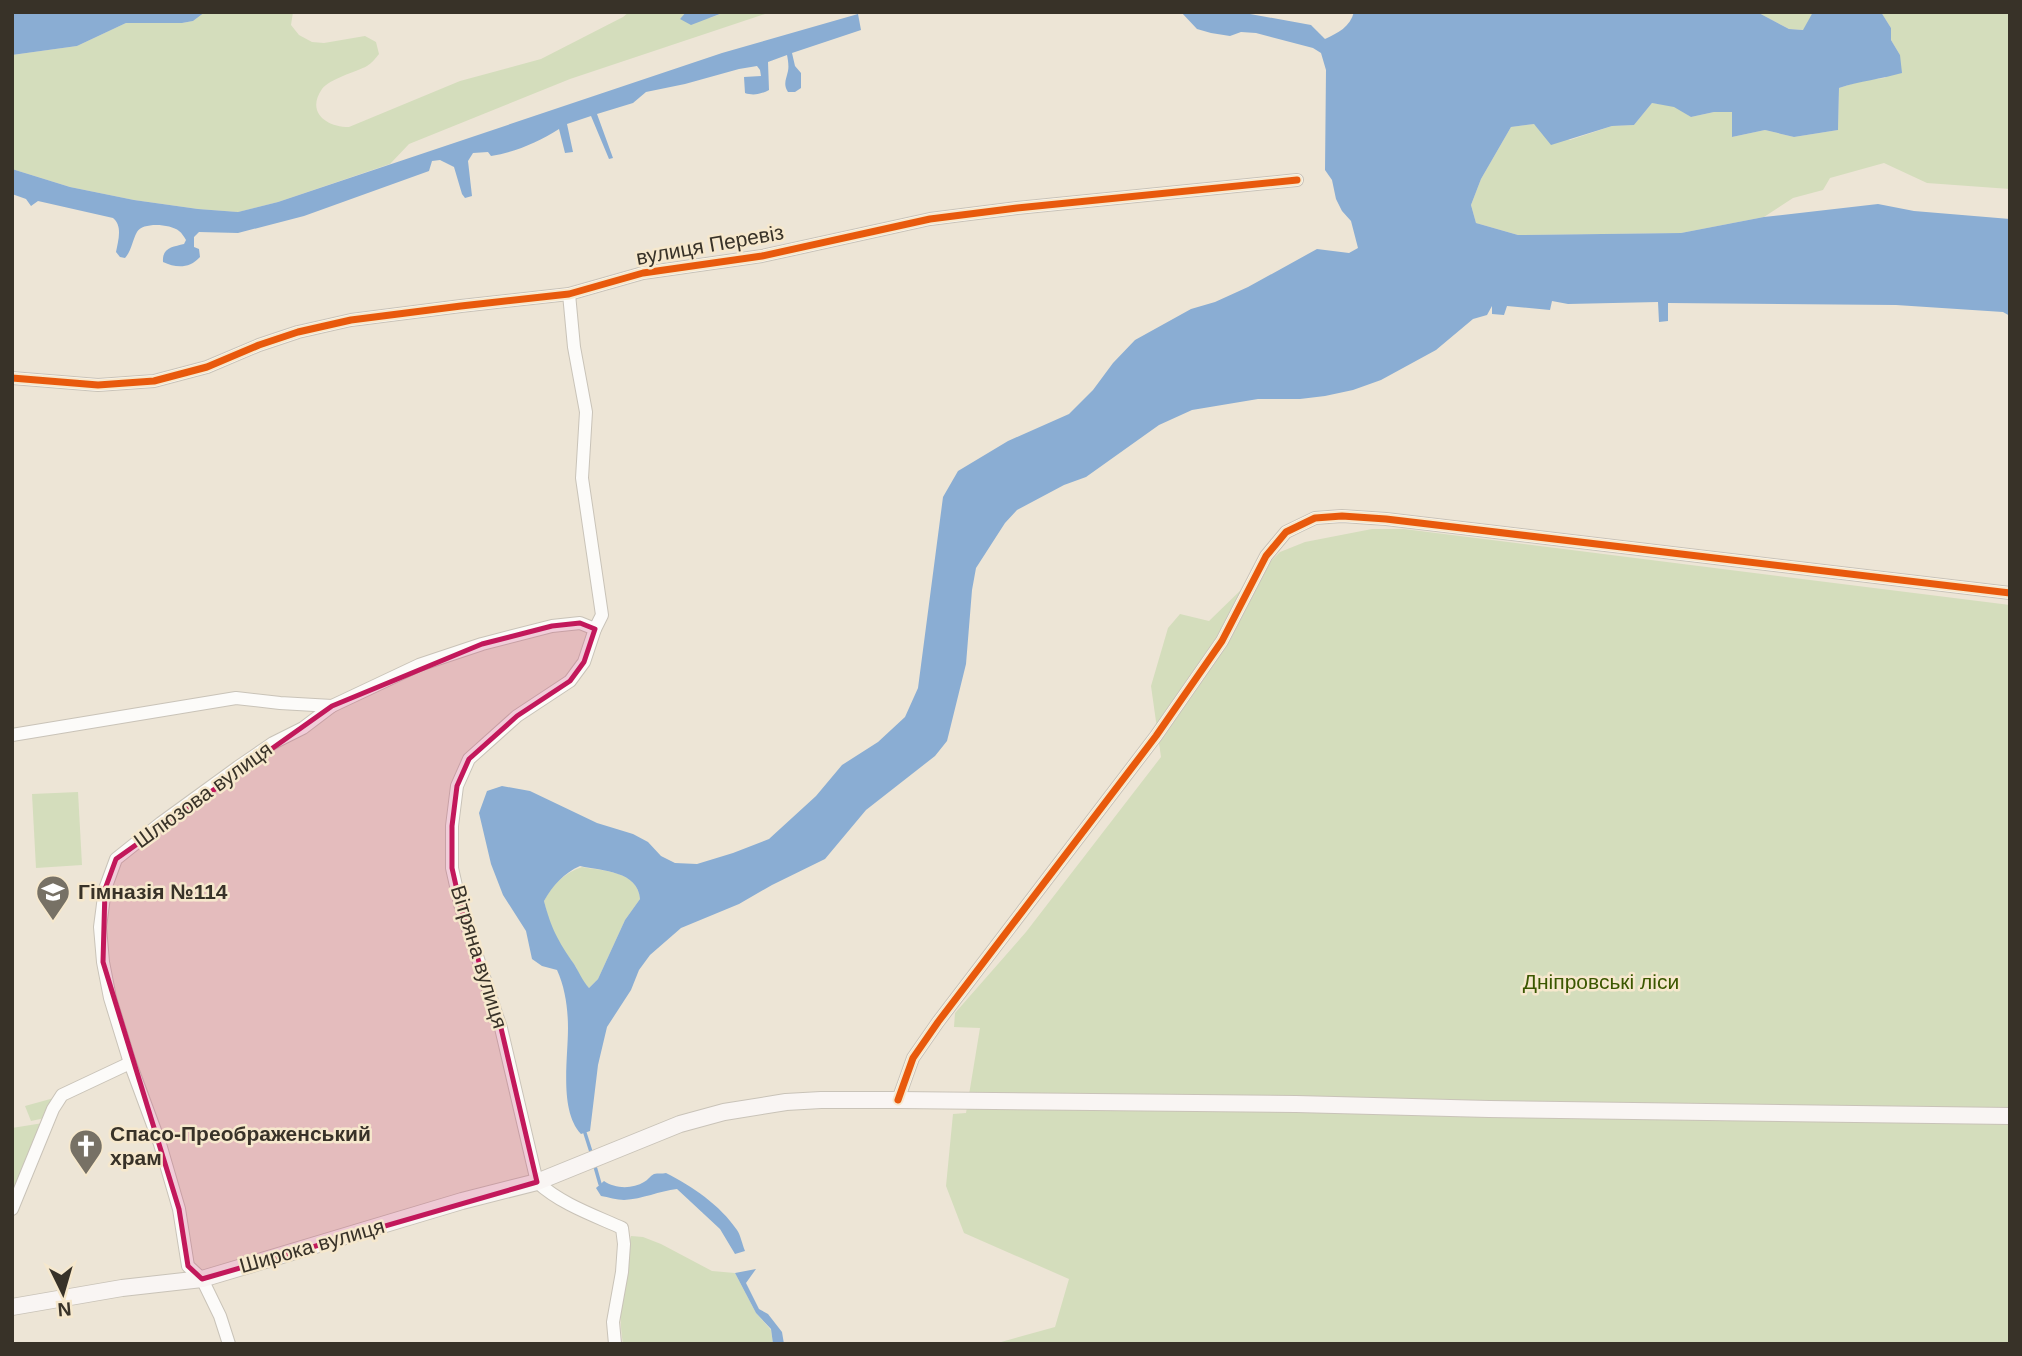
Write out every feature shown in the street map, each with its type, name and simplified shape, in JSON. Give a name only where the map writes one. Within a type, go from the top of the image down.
[{"type":"main road","name":"Широка вулиця","points":[[12,1307],[122,1288],[202,1279],[462,1201],[537,1182],[680,1125],[758,1105],[821,1100],[898,1100],[2010,1116]]},
{"type":"street","name":"вулиця Перевіз","points":[[12,378],[97,385],[153,382],[207,367],[298,332],[351,320],[569,294],[643,273],[762,256],[930,219],[1297,180]]},
{"type":"street","name":"Вітряна вулиця","points":[[537,1182],[501,1028],[461,908],[452,868],[452,826],[457,786],[469,759],[517,716],[569,681],[584,662],[602,615],[582,478],[586,412],[573,347],[569,294]]},
{"type":"street","points":[[898,1100],[913,1058],[938,1022],[1156,736],[1222,641],[1266,556],[1286,532],[1315,518],[1342,516],[1386,519],[2010,593]]},
{"type":"street","points":[[12,735],[236,698],[332,706],[419,665],[482,644],[552,626],[580,623],[595,629]]},
{"type":"street","name":"Шлюзова вулиця","points":[[229,1344],[220,1316],[202,1279],[188,1266],[179,1209],[110,998],[100,927],[105,888],[116,859],[238,767],[303,728],[332,706]]},
{"type":"street","points":[[12,1209],[53,1109],[62,1095],[130,1063]]},
{"type":"street","points":[[537,1182],[548,1192],[574,1207],[622,1228],[622,1272],[613,1322],[615,1344]]},
{"type":"highlighted area","points":[[580,623],[595,629],[584,662],[570,681],[517,716],[469,759],[457,786],[452,826],[452,868],[461,908],[501,1028],[537,1182],[202,1279],[188,1266],[179,1209],[103,962],[105,889],[116,859],[332,706],[482,644],[552,626]]},
{"type":"green space","points":[[205,12],[293,12],[291,25],[299,35],[312,42],[324,43],[365,36],[376,42],[379,54],[372,62],[325,85],[318,97],[316,105],[321,117],[333,124],[349,127],[460,81],[541,59],[629,12],[686,12],[680,19],[710,18],[725,12],[771,12],[570,79],[409,144],[390,164],[278,202],[238,212],[134,200],[70,187],[12,169],[12,55],[77,46],[126,23],[182,23],[193,21]]},
{"type":"green space","points":[[1757,12],[1813,12],[1813,15],[1804,30],[1789,29]]},
{"type":"green space","points":[[1881,12],[2010,12],[2010,189],[1927,183],[1884,163],[1830,178],[1823,190],[1793,198],[1764,217],[1681,233],[1518,235],[1476,223],[1471,205],[1481,179],[1511,127],[1534,124],[1570,140],[1612,126],[1634,125],[1652,103],[1674,106],[1691,117],[1714,112],[1732,112],[1732,137],[1765,130],[1794,137],[1838,130],[1839,88],[1864,80],[1885,78],[1900,55],[1891,40],[1891,28]]},
{"type":"green space","name":"Дніпровські ліси","points":[[1372,529],[1404,529],[2010,605],[2010,1344],[994,1344],[1055,1327],[1069,1279],[964,1233],[946,1186],[953,1114],[966,1113],[980,1028],[954,1027],[955,1013],[1026,932],[1161,757],[1151,686],[1168,628],[1180,614],[1209,621],[1280,552],[1305,542]]},
{"type":"green space","points":[[78,792],[82,865],[36,868],[32,794]]},
{"type":"green space","points":[[582,867],[627,878],[638,890],[640,899],[625,920],[598,979],[589,988],[550,926],[544,901],[560,880]]},
{"type":"green space","points":[[54,1098],[45,1118],[31,1121],[25,1106]]},
{"type":"green space","points":[[43,1123],[13,1190],[12,1128]]},
{"type":"green space","points":[[631,1236],[643,1237],[661,1244],[712,1271],[735,1273],[756,1313],[771,1330],[773,1344],[623,1344],[622,1290]]},
{"type":"water","points":[[12,12],[205,12],[193,21],[182,23],[126,23],[77,46],[12,55]]},
{"type":"water","points":[[686,12],[725,12],[691,25],[680,19]]},
{"type":"water","points":[[1181,12],[1239,12],[1311,25],[1325,39],[1346,26],[1354,12],[1757,12],[1789,29],[1803,30],[1813,12],[1881,12],[1891,28],[1891,40],[1900,55],[1902,73],[1839,88],[1838,130],[1794,137],[1765,130],[1732,137],[1732,112],[1714,112],[1691,117],[1674,107],[1652,103],[1634,125],[1612,126],[1551,145],[1534,124],[1511,127],[1481,179],[1471,205],[1476,223],[1518,235],[1681,233],[1764,217],[1878,204],[1914,211],[2010,219],[2010,316],[2003,312],[1896,305],[1668,303],[1668,321],[1659,322],[1658,302],[1568,304],[1552,301],[1550,310],[1507,306],[1504,315],[1492,314],[1492,306],[1487,315],[1473,319],[1436,350],[1381,380],[1325,396],[1258,399],[1192,410],[1159,425],[1086,477],[1064,485],[1017,510],[1005,523],[976,568],[966,664],[947,741],[935,756],[866,810],[825,859],[739,904],[681,928],[650,955],[607,1027],[598,1065],[590,1131],[581,1134],[574,1124],[567,1098],[566,998],[557,970],[542,966],[532,959],[526,931],[503,895],[491,864],[479,813],[487,791],[502,786],[530,791],[597,823],[633,834],[648,842],[661,856],[675,863],[697,864],[769,839],[816,796],[842,765],[878,742],[905,717],[918,688],[943,497],[958,471],[1008,441],[1069,414],[1135,340],[1191,309],[1215,302],[1248,287],[1317,249],[1349,253],[1358,248],[1351,221],[1342,211],[1332,180],[1325,170],[1326,70],[1321,53],[1313,48],[1256,33],[1241,32],[1230,36],[1197,29]],"holes":[[[580,866],[609,871],[626,878],[638,890],[640,899],[625,920],[598,979],[589,988],[556,934],[544,901],[564,876]]]},
{"type":"water","points":[[858,14],[861,30],[792,53],[795,66],[801,73],[801,88],[795,92],[788,92],[786,87],[787,55],[768,62],[769,90],[760,93],[745,93],[744,77],[761,76],[757,66],[646,92],[633,103],[597,114],[613,158],[609,159],[591,116],[567,124],[573,152],[565,153],[559,129],[509,152],[491,156],[488,152],[473,153],[468,161],[472,196],[465,198],[462,194],[454,167],[440,160],[432,161],[429,171],[304,216],[238,233],[199,232],[194,237],[194,247],[199,249],[200,257],[187,265],[178,266],[163,262],[166,251],[184,244],[186,240],[175,229],[157,225],[140,229],[125,258],[120,257],[116,252],[119,229],[113,218],[38,201],[31,206],[26,199],[12,194],[12,169],[70,187],[134,200],[238,212],[278,202],[722,53]]},
{"type":"water","points":[[666,1173],[714,1204],[738,1232],[745,1251],[735,1254],[720,1229],[677,1189],[624,1200],[601,1196],[596,1188],[604,1181],[619,1187],[635,1186],[654,1174]]},
{"type":"water","points":[[756,1269],[746,1283],[759,1309],[768,1314],[782,1332],[784,1344],[773,1344],[771,1329],[756,1313],[735,1273]]},
{"type":"waterway","points":[[585,1133],[592,1155]]},
{"type":"waterway","points":[[594,1163],[600,1184]]},
{"type":"cycle path","points":[[12,378],[98,385],[154,381],[207,367],[298,332],[351,320],[569,294],[643,273],[762,256],[930,219],[1297,180]]},
{"type":"cycle path","points":[[898,1100],[913,1058],[938,1022],[1156,736],[1222,641],[1266,556],[1286,532],[1315,518],[1342,516],[1386,519],[2010,593]]},
{"type":"place","name":"Гімназія №114","points":[[53,922]]},
{"type":"place","name":"Спасо-Преображенський храм","points":[[86,1176]]}]
